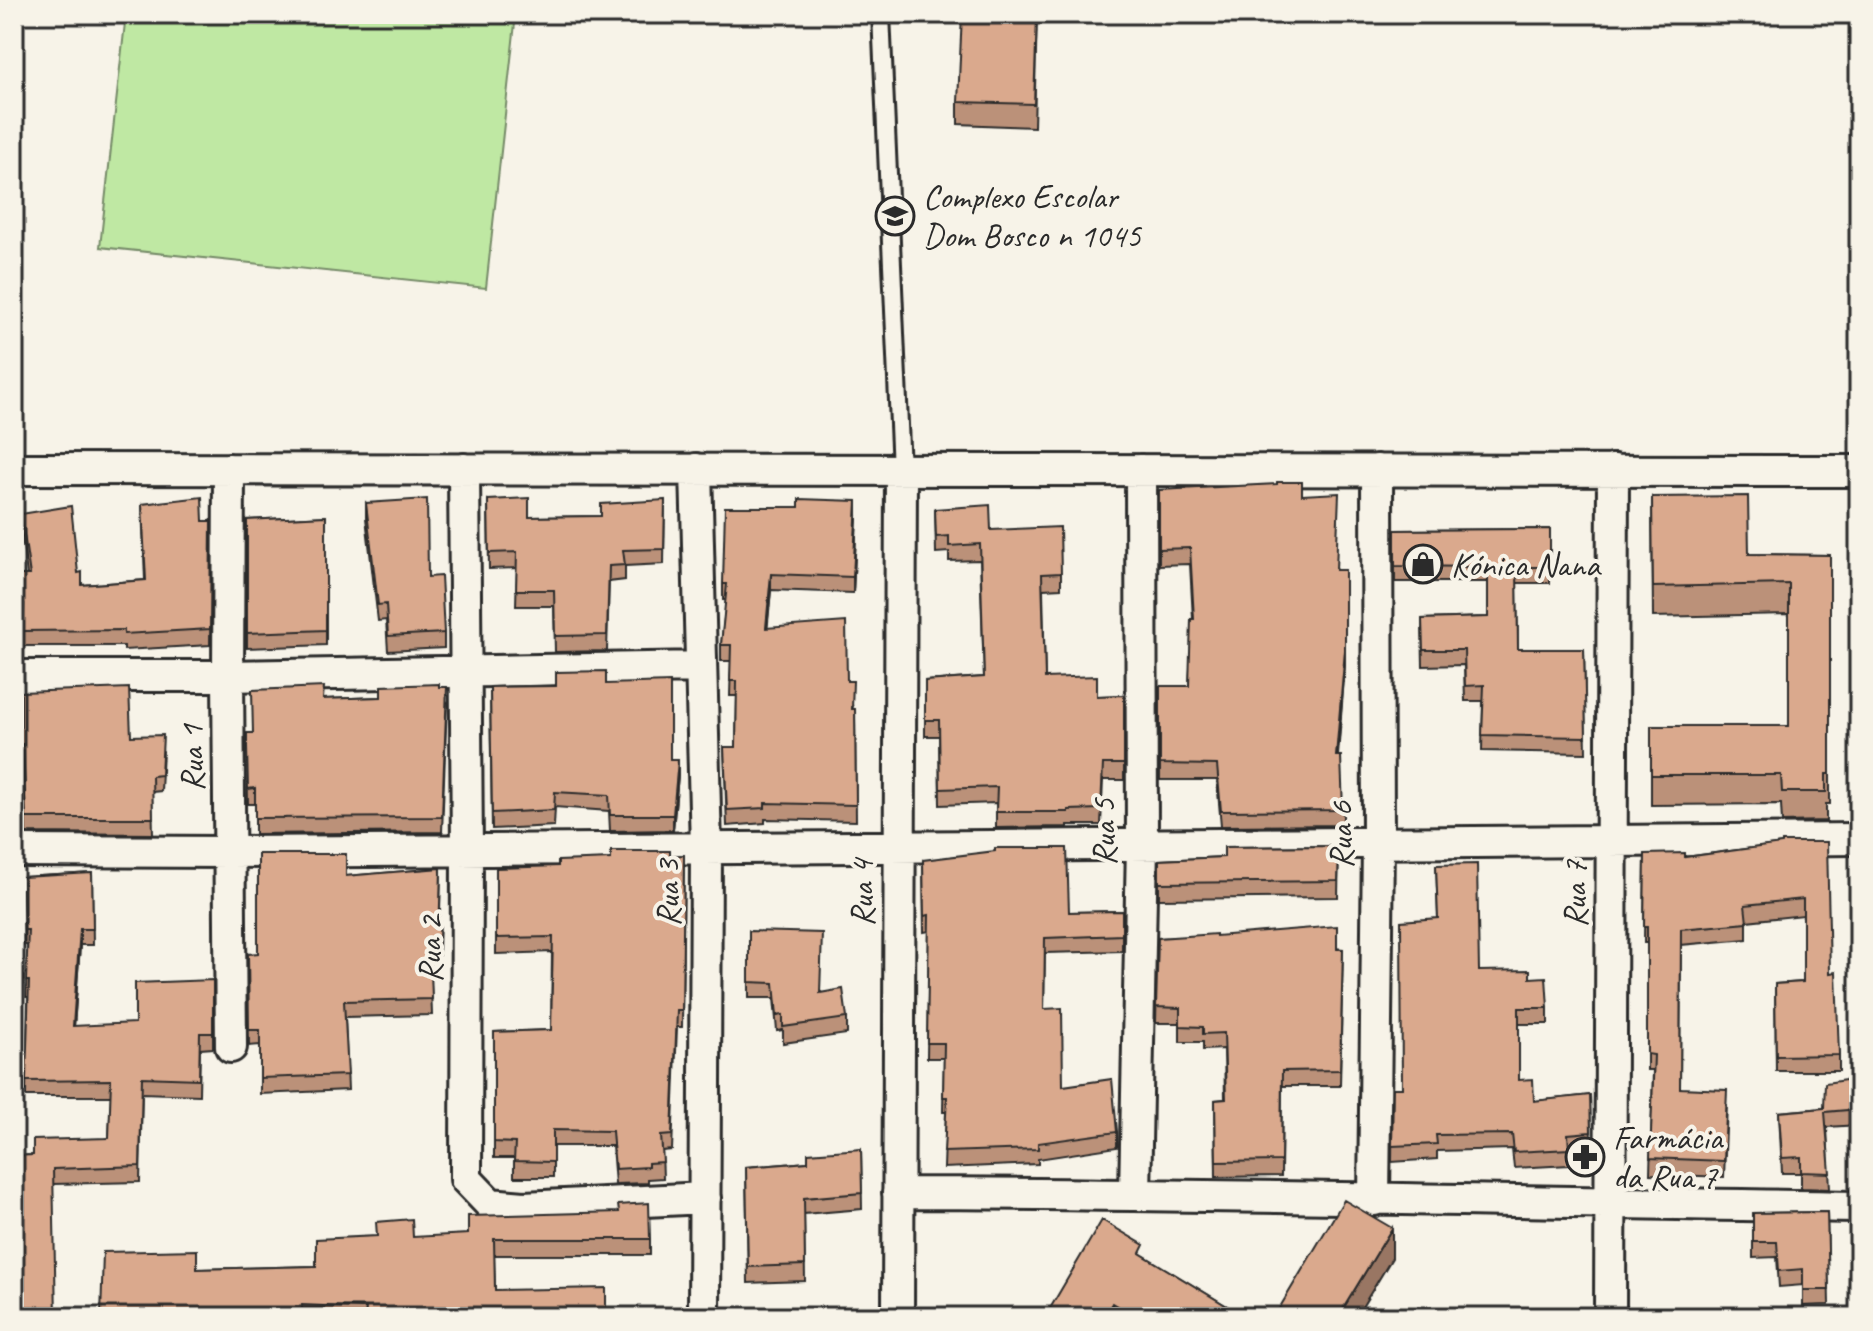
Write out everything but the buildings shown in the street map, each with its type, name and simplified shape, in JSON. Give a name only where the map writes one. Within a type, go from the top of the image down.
[{"type":"street","points":[[14,469],[1859,471]]},
{"type":"street","name":"Rua 1","points":[[229,469],[231,1047]]},
{"type":"street","name":"Rua 2","points":[[464,469],[466,1179],[490,1204],[524,1207],[705,1198]]},
{"type":"street","name":"Rua 3","points":[[696,469],[706,848],[704,1317]]},
{"type":"street","name":"Rua 4","points":[[898,1317],[901,470]]},
{"type":"street","name":"Rua 5","points":[[1135,1194],[1142,844],[1141,470]]},
{"type":"street","name":"Rua 6","points":[[1374,1200],[1378,843],[1377,470]]},
{"type":"street","name":"Rua 7","points":[[1610,1317],[1613,470]]},
{"type":"street","points":[[14,676],[465,673],[701,667]]},
{"type":"street","points":[[14,851],[230,852],[1859,839]]},
{"type":"street","points":[[898,1193],[1135,1194],[1859,1207]]},
{"type":"lane","points":[[881,14],[901,470]]},
{"type":"green space","points":[[126,14],[516,14],[486,288],[100,247]]},
{"type":"place","name":"Complexo Escolar Dom Bosco n 1045","points":[[895,216]]},
{"type":"place","name":"Kónica Nana","points":[[1423,564]]},
{"type":"place","name":"Farmácia da Rua 7","points":[[1585,1157]]}]
